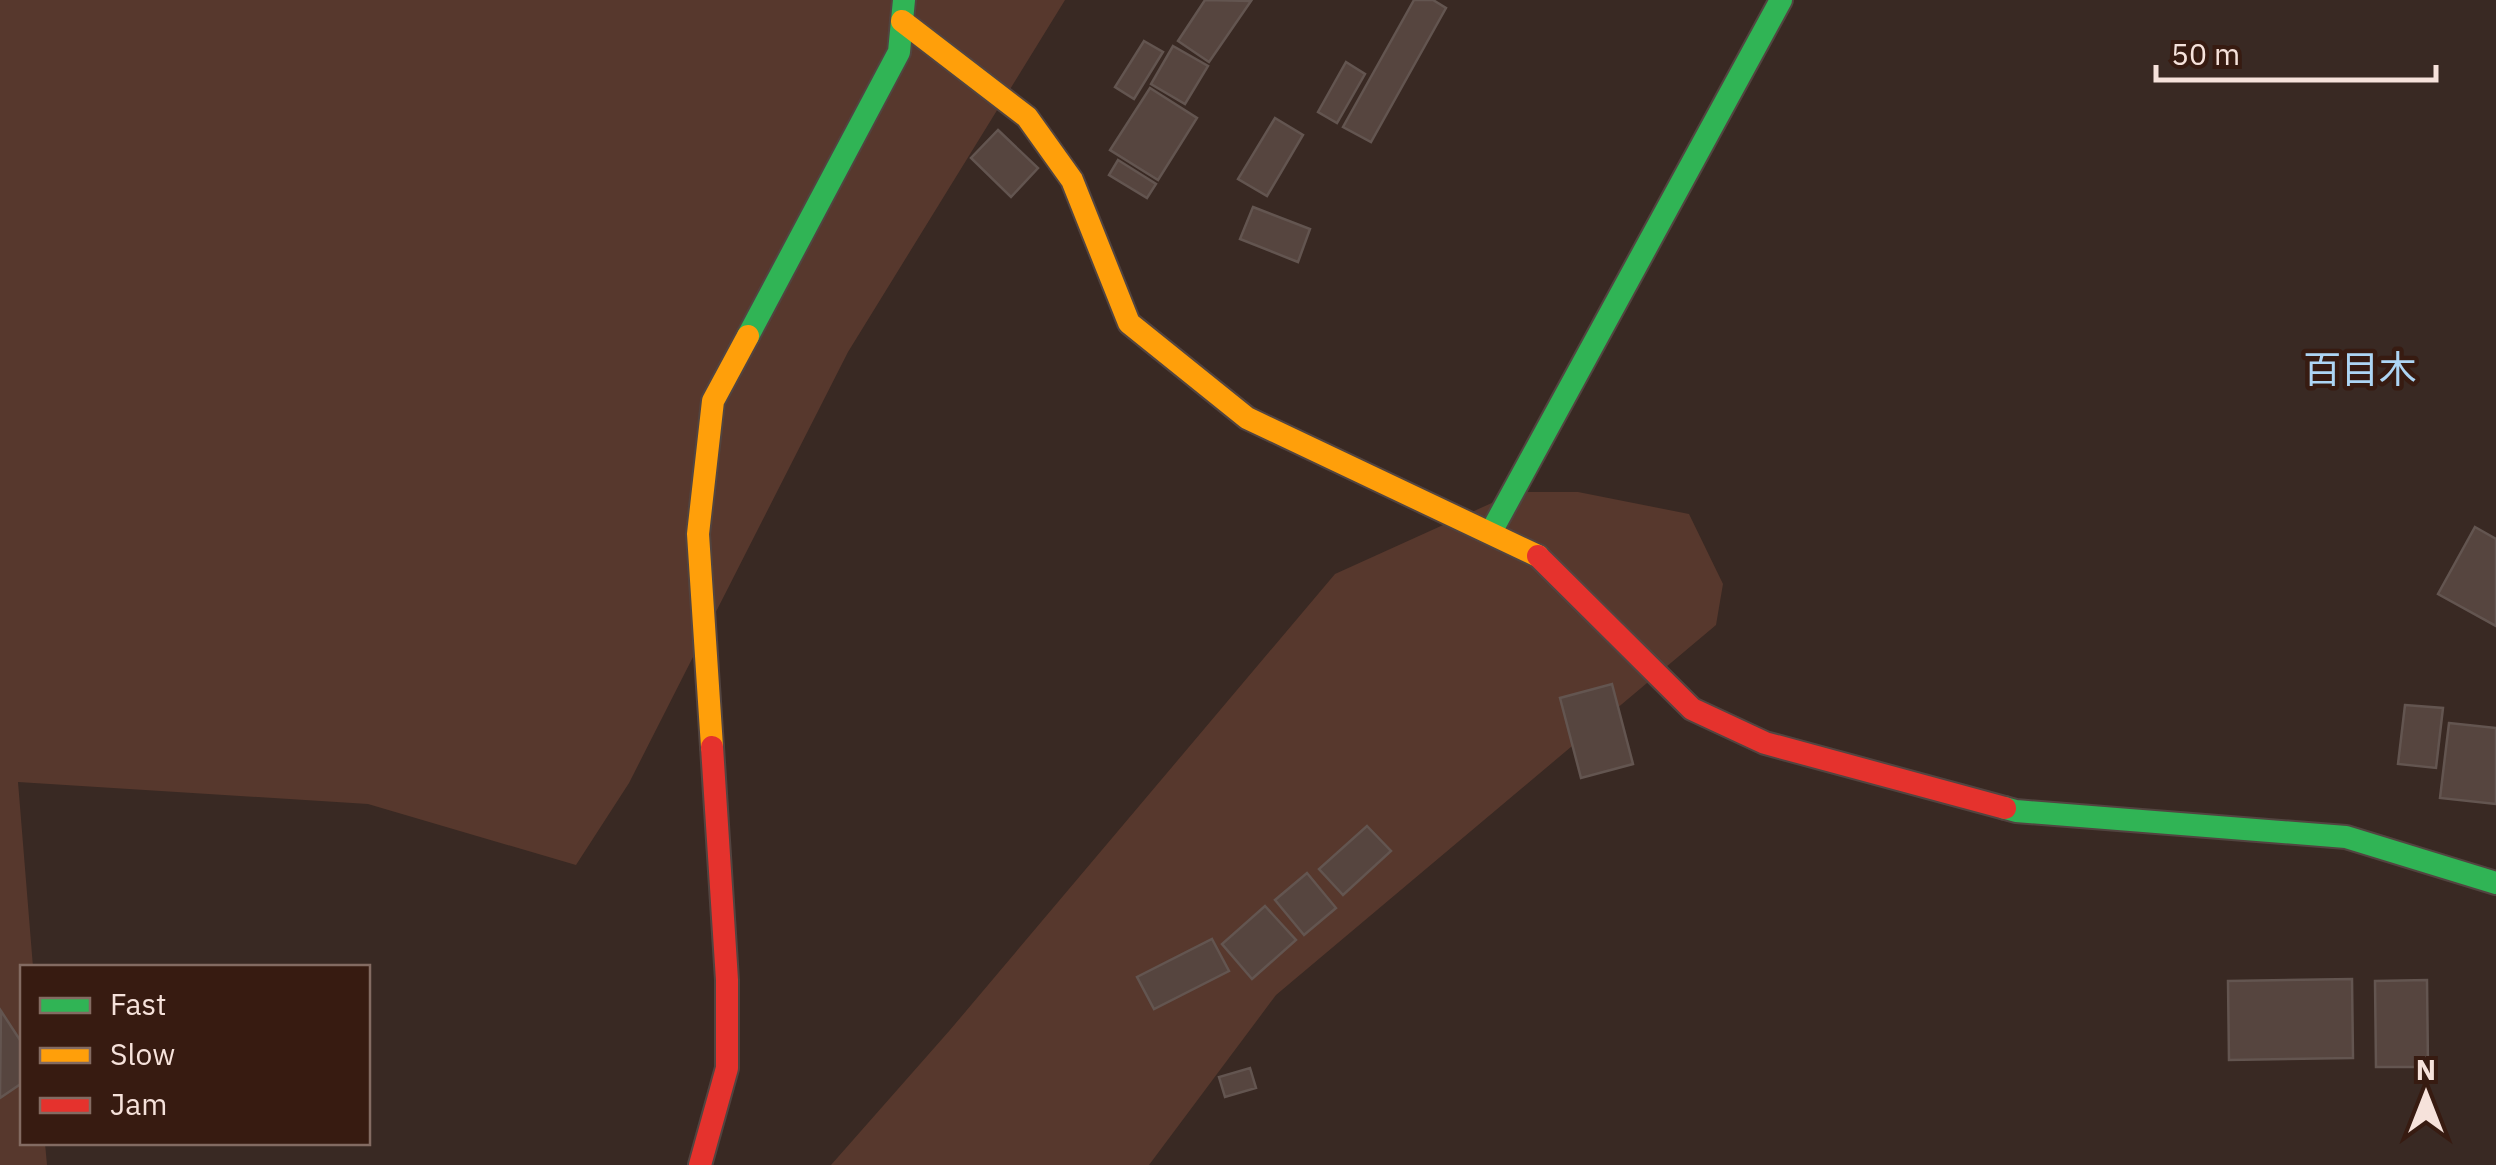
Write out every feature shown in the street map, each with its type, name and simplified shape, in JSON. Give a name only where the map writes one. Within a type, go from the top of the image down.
[{"type":"street","points":[[1491,532],[1781,0]]},
{"type":"street","points":[[903,10],[1028,117],[1072,180],[1130,323],[1248,418],[1535,553],[1692,709],[1765,743],[2016,811],[2346,837],[2496,882]]},
{"type":"street","points":[[700,1165],[726,1068],[726,980],[698,534],[714,401],[899,52],[903,10]]},
{"type":"shaded area","points":[[0,0],[1065,0],[848,352],[629,783],[576,865],[368,804],[18,782],[33,965],[20,965],[20,1145],[45,1145],[47,1165],[0,1165]]},
{"type":"shaded area","points":[[1516,492],[1578,492],[1689,514],[1723,584],[1716,625],[1276,995],[1149,1165],[831,1165],[1335,574]]},
{"type":"building","points":[[1205,0],[1251,1],[1209,62],[1178,41]]},
{"type":"building","points":[[1414,0],[1433,0],[1446,8],[1371,142],[1343,127]]},
{"type":"building","points":[[1144,41],[1163,52],[1134,99],[1115,87]]},
{"type":"building","points":[[1173,46],[1208,66],[1185,104],[1151,84]]},
{"type":"building","points":[[1346,62],[1365,74],[1337,123],[1318,112]]},
{"type":"building","points":[[1150,88],[1197,118],[1158,180],[1110,150]]},
{"type":"building","points":[[1275,118],[1303,135],[1267,196],[1238,179]]},
{"type":"building","points":[[998,130],[1038,168],[1011,197],[971,158]]},
{"type":"building","points":[[1118,160],[1156,184],[1147,198],[1109,175]]},
{"type":"building","points":[[1253,207],[1310,229],[1298,262],[1240,239]]},
{"type":"building","points":[[2475,527],[2496,539],[2496,626],[2438,594]]},
{"type":"building","points":[[1612,684],[1633,764],[1581,778],[1560,698]]},
{"type":"building","points":[[2405,705],[2443,708],[2436,768],[2398,764]]},
{"type":"building","points":[[2449,723],[2496,728],[2496,804],[2440,798]]},
{"type":"building","points":[[1367,826],[1391,851],[1343,895],[1319,869]]},
{"type":"building","points":[[1307,873],[1336,908],[1304,935],[1275,900]]},
{"type":"building","points":[[1265,906],[1296,940],[1252,979],[1222,944]]},
{"type":"building","points":[[1212,939],[1229,971],[1154,1009],[1137,977]]},
{"type":"building","points":[[2352,979],[2353,1058],[2229,1060],[2228,981]]},
{"type":"building","points":[[2427,980],[2428,1067],[2376,1067],[2375,981]]},
{"type":"building","points":[[1,1011],[20,1040],[20,1084],[0,1098]]},
{"type":"building","points":[[1250,1068],[1256,1088],[1225,1097],[1219,1077]]},
{"type":"traffic: fast","points":[[748,336],[899,52],[904,0]]},
{"type":"traffic: fast","points":[[1491,532],[1781,0]]},
{"type":"traffic: fast","points":[[2005,808],[2346,837],[2496,883]]},
{"type":"traffic: slow","points":[[902,21],[1027,117],[1072,180],[1129,323],[1247,418],[1538,556]]},
{"type":"traffic: slow","points":[[712,747],[698,534],[713,401],[748,336]]},
{"type":"traffic: jam","points":[[1538,556],[1692,709],[1765,743],[2005,808]]},
{"type":"traffic: jam","points":[[700,1165],[727,1068],[727,980],[712,747]]},
{"type":"district","name":"百目木","points":[[2360,370]]}]
